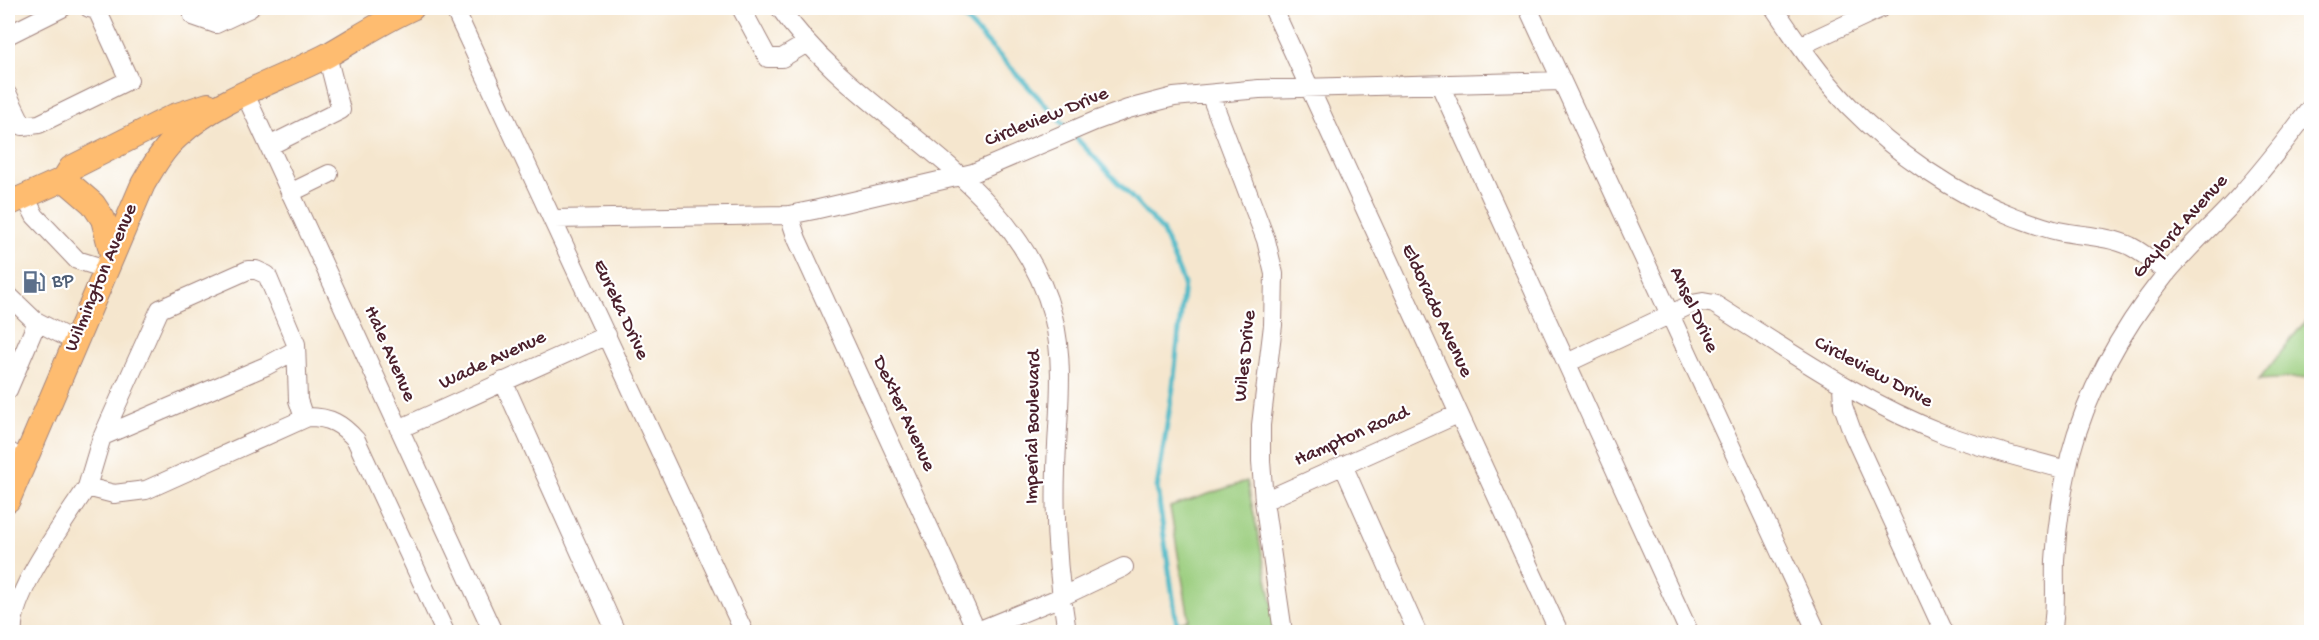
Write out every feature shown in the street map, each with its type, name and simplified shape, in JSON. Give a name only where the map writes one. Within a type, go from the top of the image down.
[{"type":"main road","points":[[16,200],[64,179],[71,168],[174,116],[245,94],[327,55],[412,8]]},
{"type":"main road","name":"Wilmington Avenue","points":[[8,500],[16,456],[74,341],[143,184],[159,158],[177,137],[197,121],[245,94]]},
{"type":"main road","points":[[64,179],[93,204],[104,219],[109,261]]},
{"type":"street","points":[[8,35],[62,8]]},
{"type":"street","points":[[8,95],[23,126],[39,124],[129,80],[97,10],[89,8]]},
{"type":"street","points":[[193,16],[216,24],[249,8]]},
{"type":"street","name":"Eureka Drive","points":[[454,8],[554,219],[744,633]]},
{"type":"street","points":[[741,8],[768,58],[782,58],[807,43]]},
{"type":"street","name":"Imperial Boulevard","points":[[780,8],[807,43],[845,81],[916,138],[983,198],[1028,258],[1042,285],[1053,314],[1059,344],[1061,376],[1055,532],[1067,633]]},
{"type":"street","name":"Eldorado Avenue","points":[[1273,8],[1559,633]]},
{"type":"street","name":"Ansel Drive","points":[[1528,8],[1817,633]]},
{"type":"street","points":[[1774,8],[1800,46],[1848,105],[1876,132],[1929,171],[1972,198],[2014,217],[2058,231],[2106,239],[2128,246],[2146,256],[2167,273]]},
{"type":"street","points":[[1800,46],[1881,8]]},
{"type":"street","points":[[269,146],[341,110],[327,55]]},
{"type":"street","name":"Circleview Drive","points":[[554,219],[789,215],[973,173],[1095,121],[1158,101],[1259,89],[1561,81]]},
{"type":"street","points":[[1440,85],[1689,633]]},
{"type":"street","name":"Hale Avenue","points":[[245,94],[493,633]]},
{"type":"street","name":"Wiles Drive","points":[[1210,94],[1266,240],[1274,274],[1273,325],[1261,425],[1261,461],[1264,501],[1283,633]]},
{"type":"street","name":"Gaylord Avenue","points":[[2052,633],[2055,559],[2063,486],[2082,420],[2099,381],[2119,342],[2167,273],[2238,198],[2283,145],[2312,106]]},
{"type":"street","points":[[290,193],[329,174]]},
{"type":"street","points":[[16,200],[35,216],[77,260],[109,261]]},
{"type":"street","name":"Dexter Avenue","points":[[789,215],[796,239],[976,632]]},
{"type":"street","points":[[13,633],[12,624],[23,590],[87,487],[103,436],[160,309],[248,270],[256,270],[267,275],[296,344],[298,400],[304,418]]},
{"type":"street","points":[[8,295],[37,322],[74,341]]},
{"type":"street","name":"Circleview Drive","points":[[1671,315],[1692,304],[1703,302],[1714,304],[1805,363],[1890,410],[1944,434],[2067,471]]},
{"type":"street","points":[[1566,363],[1671,315]]},
{"type":"street","points":[[8,390],[37,322]]},
{"type":"street","name":"Wade Avenue","points":[[399,429],[607,335]]},
{"type":"street","points":[[103,436],[266,366],[296,350]]},
{"type":"street","points":[[503,381],[616,633]]},
{"type":"street","points":[[1842,385],[1843,406],[1853,434],[1944,633]]},
{"type":"street","name":"Hampton Road","points":[[1264,501],[1458,414]]},
{"type":"street","points":[[87,487],[114,494],[146,490],[304,418],[322,417],[334,421],[356,440],[445,633]]},
{"type":"street","points":[[1343,465],[1417,633]]},
{"type":"street","points":[[976,632],[1061,597],[1124,567]]},
{"type":"green space","points":[[2311,314],[2311,377],[2259,380]]},
{"type":"green space","points":[[1247,481],[1278,632],[1154,632],[1189,619],[1170,507]]},
{"type":"waterway","points":[[955,8],[1162,230],[1184,284],[1173,387],[1157,488],[1178,632]]},
{"type":"place","name":"BP","points":[[34,282]]}]
